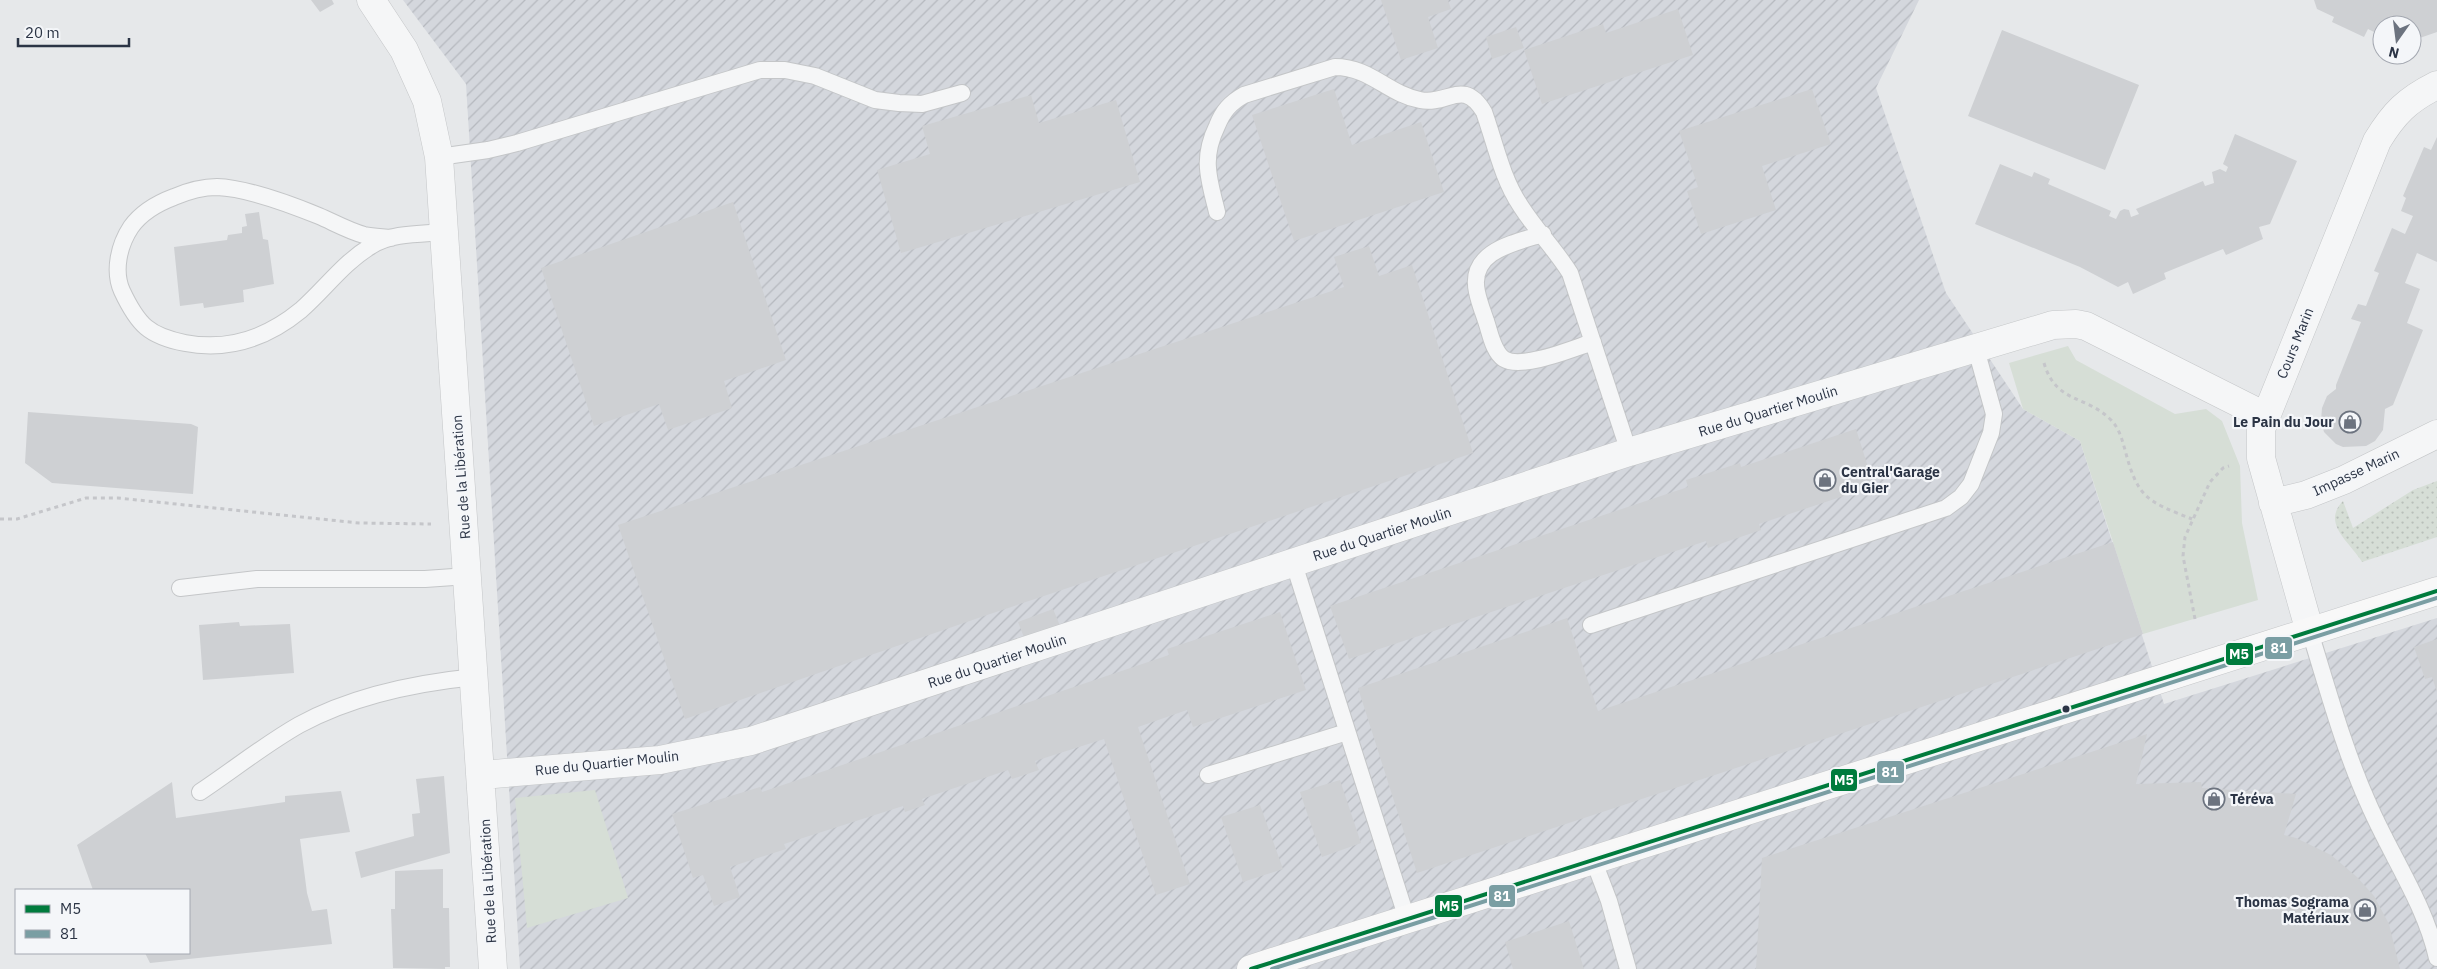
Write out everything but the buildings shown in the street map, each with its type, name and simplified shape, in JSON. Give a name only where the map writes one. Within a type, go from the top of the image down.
[{"type":"main road","points":[[1251,969],[2437,591]]},
{"type":"street","name":"Rue de la Libération","points":[[371,0],[404,50],[427,101],[439,157],[482,775],[493,969]]},
{"type":"street","name":"Cours Marin","points":[[2310,632],[2262,458],[2261,429],[2377,142],[2392,116],[2414,96],[2437,85]]},
{"type":"street","name":"Rue du Quartier Moulin","points":[[482,775],[660,760],[751,741],[1294,564],[1629,452],[2034,331],[2066,324],[2086,326],[2265,416]]},
{"type":"street","name":"Impasse Marin","points":[[2273,503],[2306,495],[2344,480],[2437,434]]},
{"type":"lane","points":[[1217,212],[1207,172],[1206,155],[1209,142],[1223,111],[1233,101],[1244,95],[1335,67],[1350,67],[1362,71],[1409,98],[1423,101],[1459,94],[1470,96],[1478,102],[1484,112],[1509,185],[1520,206],[1543,234],[1570,273],[1629,452]]},
{"type":"lane","points":[[439,157],[488,150],[517,143],[760,70],[785,70],[815,76],[874,100],[899,103],[922,104],[962,93]]},
{"type":"lane","points":[[391,238],[372,245],[348,262],[301,310],[280,325],[251,340],[224,346],[195,344],[164,338],[146,329],[132,311],[120,286],[118,261],[123,239],[136,220],[162,202],[194,189],[218,187],[251,194],[297,207],[363,235],[391,238],[444,232]]},
{"type":"lane","points":[[1543,234],[1501,247],[1487,255],[1479,267],[1476,279],[1477,292],[1495,347],[1504,359],[1516,362],[1536,360],[1593,342]]},
{"type":"lane","points":[[1591,626],[1946,508],[1961,497],[1971,484],[1991,434],[1994,414],[1976,349]]},
{"type":"lane","points":[[1294,564],[1407,919]]},
{"type":"lane","points":[[180,588],[257,579],[425,579],[468,576]]},
{"type":"lane","points":[[2310,632],[2353,770],[2421,912],[2433,939],[2437,958]]},
{"type":"lane","points":[[200,792],[300,725],[349,704],[403,687],[431,681],[475,677]]},
{"type":"lane","points":[[1208,775],[1347,732]]},
{"type":"lane","points":[[1593,859],[1609,901],[1628,969]]},
{"type":"path","points":[[2034,331],[2046,371],[2057,388],[2067,396],[2103,413],[2118,427],[2130,471],[2140,492],[2156,504],[2192,519]]},
{"type":"path","points":[[2195,619],[2183,556],[2185,537],[2192,519],[2210,482],[2222,468],[2262,458]]},
{"type":"path","points":[[0,519],[17,519],[86,498],[118,498],[359,523],[464,523]]},
{"type":"shaded area","points":[[403,0],[1919,0],[1876,88],[1946,293],[2023,409],[2080,441],[2164,704],[2437,618],[2437,969],[520,969],[466,84]]},
{"type":"shaded area","points":[[2068,346],[2076,360],[2175,414],[2206,409],[2222,421],[2240,466],[2242,523],[2258,600],[2143,634],[2080,441],[2023,409],[2009,363]]},
{"type":"shaded area","points":[[2437,481],[2437,537],[2362,562],[2336,525],[2337,509],[2343,501],[2353,528],[2413,490]]},
{"type":"shaded area","points":[[595,790],[628,898],[527,928],[515,798]]},
{"type":"transit line","name":"M5","points":[[1251,969],[2437,591]]},
{"type":"transit line","name":"81","points":[[1272,969],[2437,598]]},
{"type":"place","name":"Le Pain du Jour","points":[[2350,422]]},
{"type":"place","name":"Central'Garage du Gier","points":[[1825,480]]},
{"type":"place","name":"Téréva","points":[[2214,799]]},
{"type":"place","name":"Thomas Sograma Matériaux","points":[[2365,910]]}]
